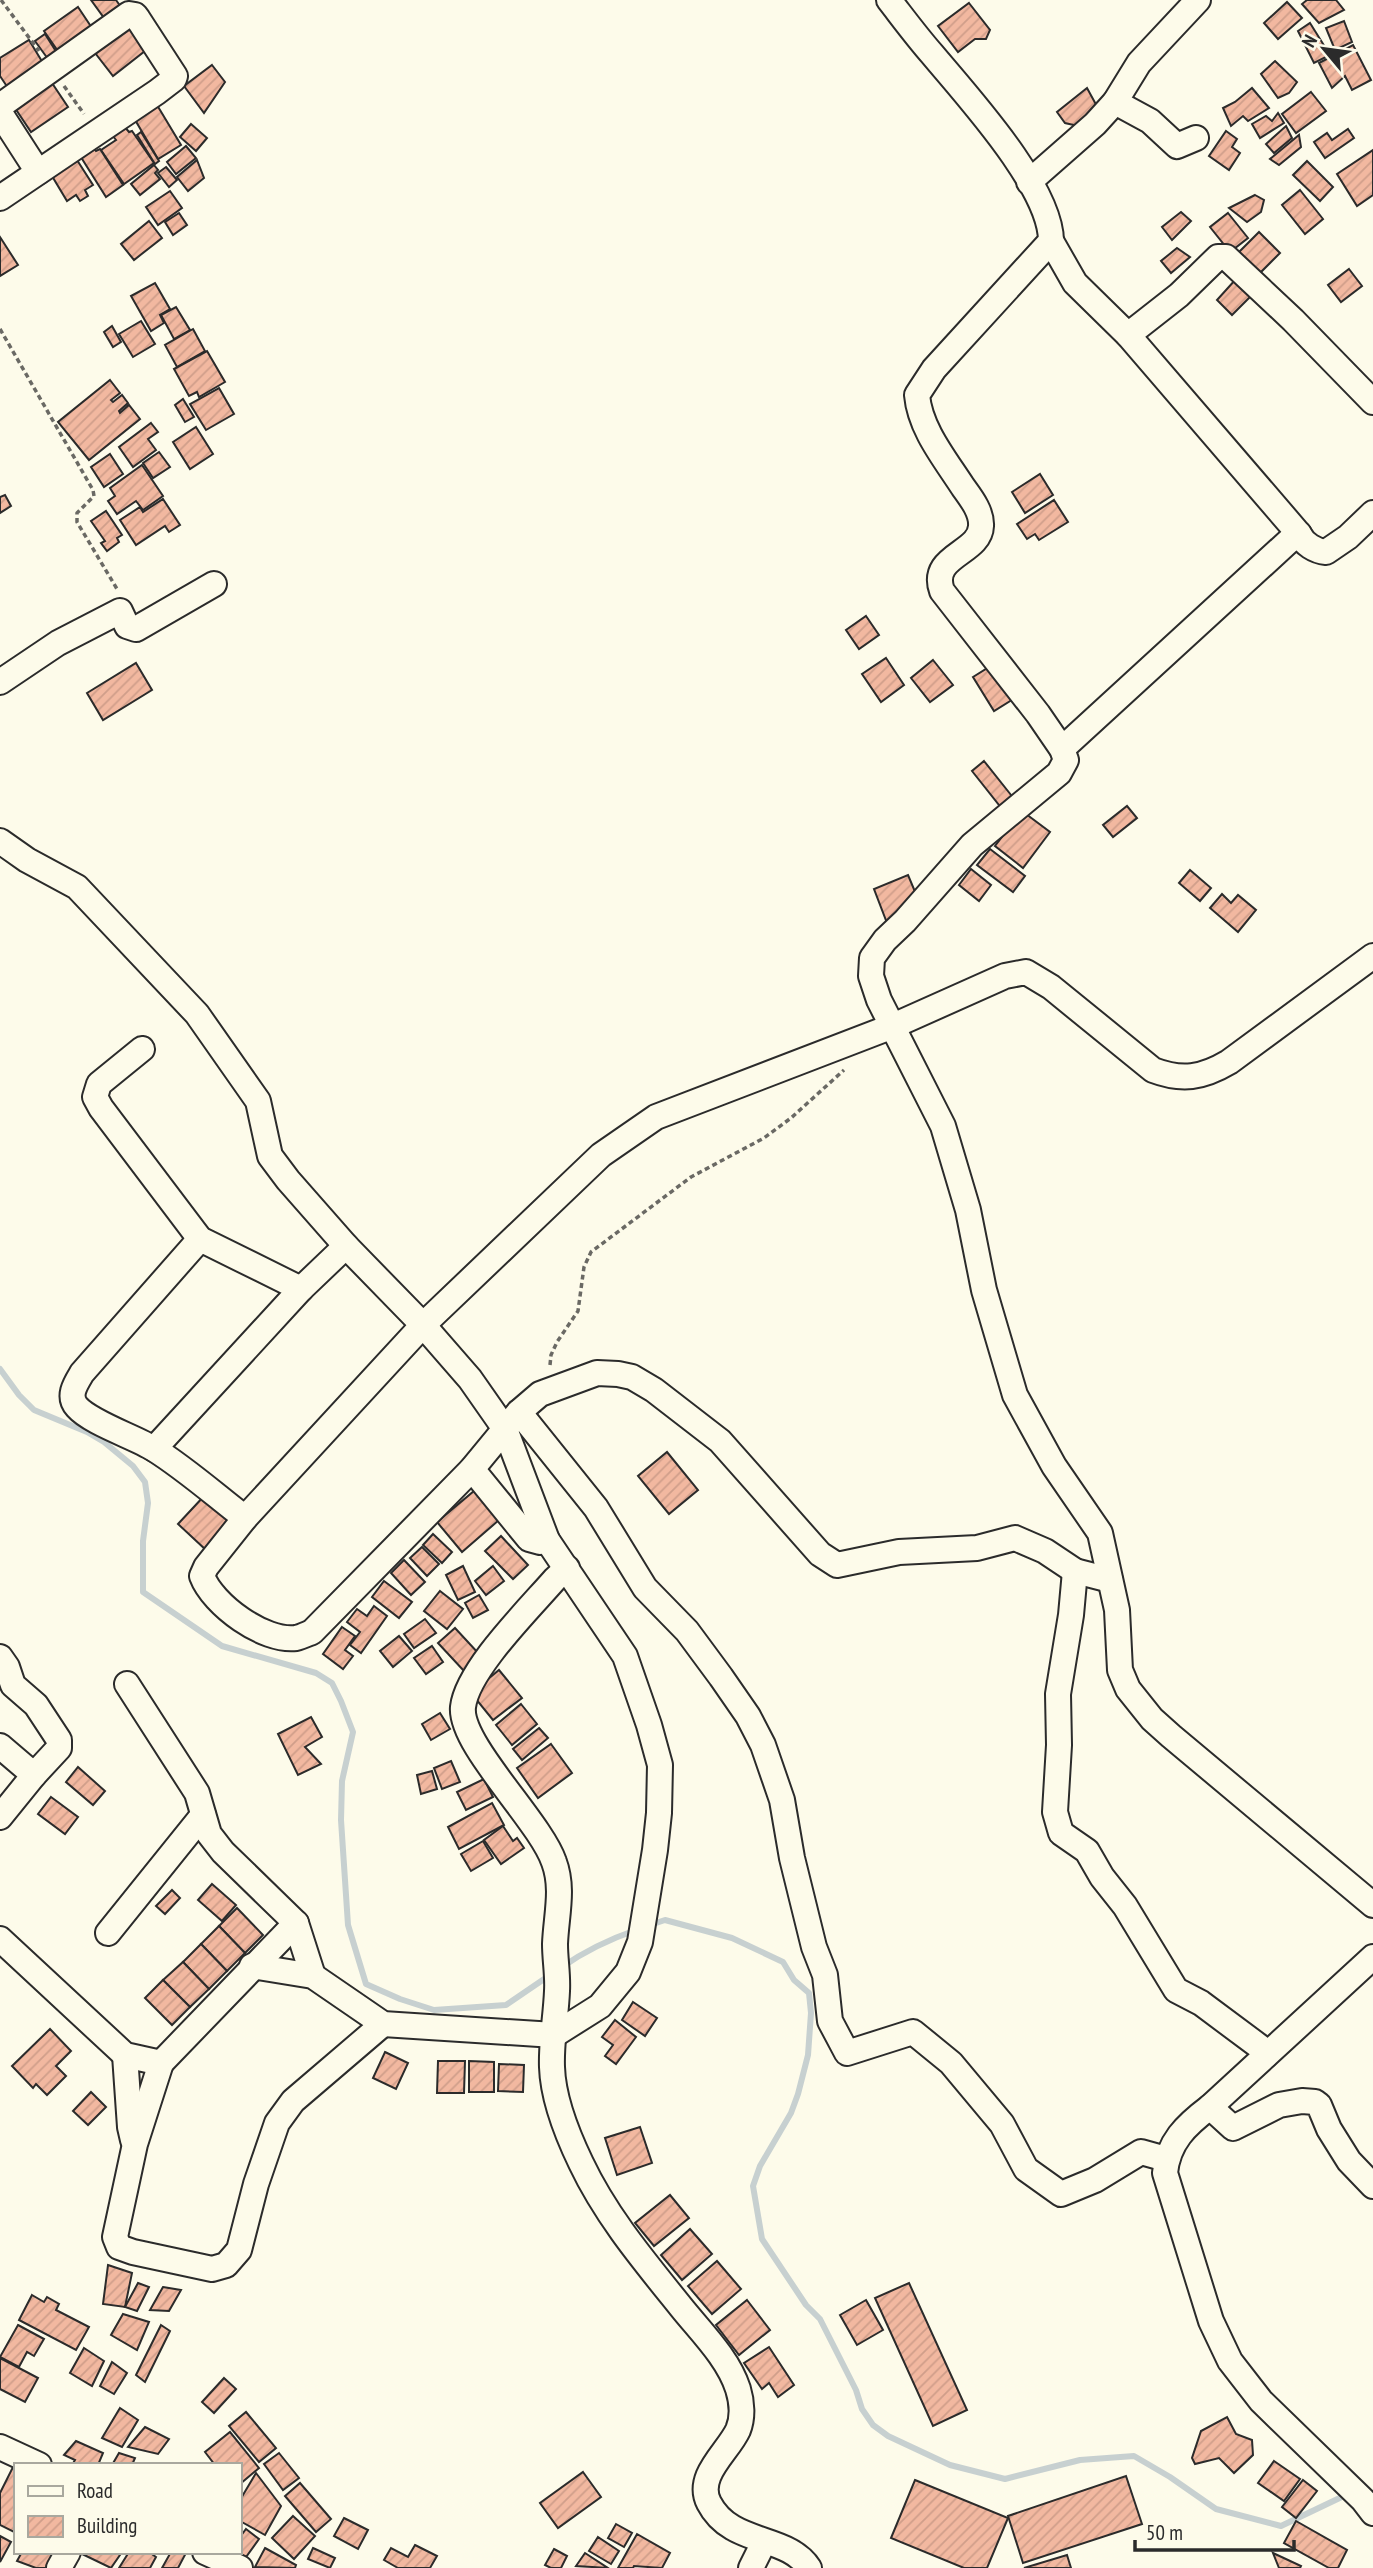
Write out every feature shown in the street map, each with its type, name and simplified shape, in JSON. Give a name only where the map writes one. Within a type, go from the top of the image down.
[{"type":"street","points":[[889,0],[983,112],[1029,182],[1047,215],[1051,242],[1075,284],[1128,335],[1302,540],[1314,549],[1326,552],[1348,537],[1373,513]]},
{"type":"street","points":[[1029,182],[1095,124],[1115,102],[1139,63],[1199,0]]},
{"type":"street","points":[[0,106],[129,14],[135,15],[174,71],[174,79],[163,88],[0,198]]},
{"type":"street","points":[[1115,102],[1150,121],[1177,146],[1196,138]]},
{"type":"street","points":[[0,113],[38,172]]},
{"type":"street","points":[[1051,242],[934,369],[917,395],[922,418],[935,444],[980,517],[980,531],[976,538],[942,570],[942,591],[1062,748],[1066,760],[1059,773],[972,845],[885,940],[872,958],[872,976],[875,988],[943,1126],[968,1210],[984,1290],[1015,1395],[1054,1466],[1100,1533],[1117,1610],[1121,1670],[1128,1689],[1171,1736],[1373,1905]]},
{"type":"street","points":[[1128,335],[1179,295],[1222,255],[1293,320],[1373,402]]},
{"type":"street","points":[[1062,748],[1299,534]]},
{"type":"street","points":[[0,682],[58,643],[120,611],[127,626],[136,629],[214,584]]},
{"type":"street","points":[[0,841],[27,860],[77,887],[197,1014],[258,1101],[270,1156],[288,1180],[470,1379],[596,1508],[645,1588],[687,1632],[748,1716],[763,1745],[782,1800],[792,1858],[814,1947],[825,1975],[830,2021],[846,2053],[914,2032],[951,2063],[994,2114],[1026,2169],[1061,2194],[1095,2180],[1141,2152],[1166,2159]]},
{"type":"street","points":[[1111,1580],[1075,1571],[1045,1551],[1016,1538],[977,1548],[899,1552],[837,1565],[820,1554],[720,1441],[654,1390],[632,1377],[606,1372],[585,1375],[540,1394],[512,1421],[472,1469],[312,1632],[298,1638],[280,1637],[262,1631],[239,1618],[206,1586],[202,1576],[206,1567],[245,1518],[423,1325],[601,1155],[656,1117],[893,1026],[1005,976],[1026,972],[1051,987],[1153,1070],[1169,1076],[1188,1078],[1211,1073],[1373,956]]},
{"type":"street","points":[[142,1049],[99,1084],[95,1097],[101,1108],[200,1239],[301,1289]]},
{"type":"street","points":[[200,1239],[82,1373],[72,1393],[78,1408],[154,1449],[245,1518]]},
{"type":"street","points":[[154,1449],[301,1289],[346,1246]]},
{"type":"street","points":[[252,1966],[313,1976],[383,2024],[554,2035],[600,2006],[628,1972],[642,1933],[659,1813],[660,1765],[625,1656],[547,1540],[512,1421]]},
{"type":"street","points":[[472,1469],[529,1539],[540,1542],[547,1540]]},
{"type":"street","points":[[567,1568],[483,1662],[470,1687],[463,1711],[465,1723],[474,1742],[541,1836],[554,1861],[559,1895],[552,2067],[556,2098],[580,2162],[600,2199],[633,2248],[717,2352],[737,2387],[741,2422],[708,2477],[706,2496],[719,2518],[733,2528],[797,2555],[809,2568]]},
{"type":"street","points":[[1075,1571],[1058,1694],[1059,1745],[1055,1812],[1062,1833],[1087,1851],[1102,1877],[1125,1906],[1176,1990],[1201,2003],[1260,2047],[1265,2056]]},
{"type":"street","points":[[0,1657],[7,1667],[13,1685],[36,1705],[59,1740],[58,1748],[0,1817]]},
{"type":"street","points":[[127,1684],[197,1793],[209,1834],[223,1852],[296,1923],[313,1976]]},
{"type":"street","points":[[0,1746],[34,1775]]},
{"type":"street","points":[[108,1933],[203,1815]]},
{"type":"street","points":[[296,1923],[161,2063],[135,2144],[116,2225],[115,2237],[119,2246],[133,2252],[212,2269],[226,2264],[239,2250],[256,2184],[277,2123],[293,2101],[383,2024]]},
{"type":"street","points":[[0,1939],[125,2055],[161,2063]]},
{"type":"street","points":[[1373,1957],[1210,2107],[1189,2123],[1173,2142],[1166,2159],[1165,2173],[1211,2321],[1230,2361],[1261,2401],[1363,2500],[1373,2513]]},
{"type":"street","points":[[125,2055],[130,2127],[135,2144]]},
{"type":"street","points":[[1210,2107],[1233,2128],[1279,2105],[1315,2102],[1349,2161],[1373,2186]]},
{"type":"street","points":[[0,2447],[34,2463]]},
{"type":"street","points":[[751,2568],[764,2542]]},
{"type":"street","points":[[209,2554],[240,2568]]},
{"type":"path","points":[[0,330],[93,490],[94,496],[77,513],[77,522],[121,597],[120,611]]},
{"type":"path","points":[[547,1392],[551,1355],[556,1342],[578,1311],[584,1267],[591,1252],[691,1177],[764,1138],[791,1118],[846,1068]]},
{"type":"building","points":[[91,0],[116,0],[123,10],[107,22]]},
{"type":"building","points":[[1307,0],[1336,0],[1344,10],[1319,23],[1302,4]]},
{"type":"building","points":[[1287,2],[1302,18],[1278,39],[1264,23]]},
{"type":"building","points":[[969,3],[990,30],[986,39],[975,39],[958,52],[938,26]]},
{"type":"building","points":[[78,7],[94,31],[60,54],[44,31]]},
{"type":"building","points":[[129,20],[150,47],[113,76],[92,49]]},
{"type":"building","points":[[1344,21],[1352,42],[1335,50],[1326,28]]},
{"type":"building","points":[[1310,23],[1330,55],[1314,63],[1298,31]]},
{"type":"building","points":[[45,34],[57,53],[48,59],[35,41]]},
{"type":"building","points":[[29,40],[46,68],[10,91],[0,76],[0,58]]},
{"type":"building","points":[[1353,45],[1371,80],[1352,90],[1345,76],[1332,88],[1319,63]]},
{"type":"building","points":[[1275,61],[1297,82],[1289,93],[1278,98],[1261,74]]},
{"type":"building","points":[[212,65],[225,82],[204,113],[184,86]]},
{"type":"building","points":[[50,80],[68,107],[31,132],[13,105]]},
{"type":"building","points":[[1087,88],[1099,110],[1078,126],[1065,123],[1057,112]]},
{"type":"building","points":[[1252,88],[1269,108],[1248,121],[1243,116],[1231,126],[1223,108]]},
{"type":"building","points":[[1311,92],[1326,111],[1296,133],[1282,114]]},
{"type":"building","points":[[157,105],[181,145],[158,159],[134,118]]},
{"type":"building","points":[[1278,113],[1284,123],[1260,138],[1252,124],[1266,116],[1272,121]]},
{"type":"building","points":[[191,124],[207,138],[196,151],[180,137]]},
{"type":"building","points":[[124,126],[129,132],[132,131],[154,163],[124,184],[101,150],[116,140],[112,135]]},
{"type":"building","points":[[1286,126],[1292,138],[1274,153],[1266,144]]},
{"type":"building","points":[[1348,129],[1354,138],[1325,158],[1314,142],[1327,133],[1332,140]]},
{"type":"building","points":[[1226,131],[1237,139],[1232,147],[1240,153],[1229,170],[1209,156]]},
{"type":"building","points":[[141,132],[159,161],[155,164],[137,135]]},
{"type":"building","points":[[1299,135],[1301,147],[1279,165],[1270,159]]},
{"type":"building","points":[[92,145],[96,151],[100,149],[123,185],[106,197],[79,154]]},
{"type":"building","points":[[186,146],[196,158],[176,174],[167,162]]},
{"type":"building","points":[[1373,150],[1373,195],[1357,206],[1337,174]]},
{"type":"building","points":[[77,160],[93,185],[85,190],[88,196],[80,201],[76,195],[67,201],[52,176]]},
{"type":"building","points":[[197,160],[204,178],[188,191],[177,177]]},
{"type":"building","points":[[1307,161],[1333,187],[1320,201],[1293,175]]},
{"type":"building","points":[[154,165],[158,170],[155,173],[160,179],[140,195],[131,184]]},
{"type":"building","points":[[166,167],[177,180],[169,187],[158,173]]},
{"type":"building","points":[[1300,190],[1323,219],[1305,234],[1282,205]]},
{"type":"building","points":[[170,191],[182,208],[158,225],[146,207]]},
{"type":"building","points":[[1255,195],[1264,200],[1261,212],[1247,222],[1229,208]]},
{"type":"building","points":[[1181,212],[1191,221],[1172,240],[1162,227]]},
{"type":"building","points":[[179,213],[187,225],[173,235],[165,222]]},
{"type":"building","points":[[1228,213],[1248,238],[1230,252],[1210,227]]},
{"type":"building","points":[[149,221],[162,238],[134,260],[121,244]]},
{"type":"building","points":[[1259,232],[1280,253],[1257,276],[1236,255]]},
{"type":"building","points":[[0,237],[18,265],[0,276]]},
{"type":"building","points":[[1177,248],[1190,257],[1171,273],[1161,261]]},
{"type":"building","points":[[1349,269],[1362,286],[1341,302],[1328,285]]},
{"type":"building","points":[[1236,279],[1252,295],[1232,315],[1217,300]]},
{"type":"building","points":[[155,283],[170,309],[160,315],[164,323],[151,331],[131,296]]},
{"type":"building","points":[[176,307],[190,330],[174,339],[161,315]]},
{"type":"building","points":[[141,321],[155,344],[133,357],[119,334]]},
{"type":"building","points":[[112,326],[121,342],[113,347],[104,332]]},
{"type":"building","points":[[193,329],[205,351],[177,367],[165,345]]},
{"type":"building","points":[[207,351],[225,382],[199,397],[197,392],[189,396],[174,369]]},
{"type":"building","points":[[110,380],[120,393],[111,400],[113,402],[122,395],[128,403],[120,413],[129,405],[140,419],[89,460],[58,422]]},
{"type":"building","points":[[219,388],[234,414],[206,430],[190,404]]},
{"type":"building","points":[[183,399],[194,417],[185,422],[175,405]]},
{"type":"building","points":[[151,423],[158,432],[148,439],[156,450],[133,467],[119,447]]},
{"type":"building","points":[[196,427],[213,454],[190,469],[173,442]]},
{"type":"building","points":[[159,452],[170,467],[153,478],[143,463]]},
{"type":"building","points":[[110,454],[123,474],[104,487],[91,467]]},
{"type":"building","points":[[142,465],[163,496],[143,510],[136,501],[117,514],[108,501],[115,496],[110,488]]},
{"type":"building","points":[[1040,474],[1053,495],[1025,513],[1012,492]]},
{"type":"building","points":[[5,495],[11,506],[0,513],[0,497]]},
{"type":"building","points":[[163,499],[180,525],[169,532],[165,526],[136,545],[120,520],[140,507],[143,512]]},
{"type":"building","points":[[1054,500],[1068,522],[1039,540],[1035,534],[1027,539],[1017,524]]},
{"type":"building","points":[[106,511],[122,535],[117,538],[119,542],[107,551],[101,543],[105,541],[91,521]]},
{"type":"building","points":[[866,616],[879,635],[859,649],[846,630]]},
{"type":"building","points":[[886,658],[904,685],[881,702],[862,674]]},
{"type":"building","points":[[933,660],[953,685],[930,702],[911,678]]},
{"type":"building","points":[[136,663],[152,690],[103,720],[87,693]]},
{"type":"building","points":[[994,664],[1015,698],[994,711],[973,677]]},
{"type":"building","points":[[984,761],[1015,800],[1003,810],[972,771]]},
{"type":"building","points":[[1127,806],[1137,818],[1113,837],[1103,825]]},
{"type":"building","points":[[1022,811],[1050,832],[1023,868],[995,846]]},
{"type":"building","points":[[990,849],[1025,876],[1013,892],[977,865]]},
{"type":"building","points":[[971,869],[991,885],[979,901],[959,885]]},
{"type":"building","points":[[1190,870],[1211,888],[1200,901],[1179,883]]},
{"type":"building","points":[[908,875],[916,894],[887,923],[874,889]]},
{"type":"building","points":[[1222,894],[1231,903],[1238,895],[1256,910],[1238,932],[1210,908]]},
{"type":"building","points":[[667,1452],[698,1490],[669,1514],[638,1476]]},
{"type":"building","points":[[474,1491],[499,1520],[462,1552],[437,1522]]},
{"type":"building","points":[[205,1495],[233,1522],[206,1550],[178,1524]]},
{"type":"building","points":[[433,1534],[452,1552],[442,1563],[423,1545]]},
{"type":"building","points":[[501,1536],[528,1565],[513,1579],[485,1551]]},
{"type":"building","points":[[422,1547],[439,1564],[427,1576],[410,1558]]},
{"type":"building","points":[[404,1560],[425,1582],[411,1595],[391,1573]]},
{"type":"building","points":[[463,1566],[475,1592],[458,1600],[446,1575]]},
{"type":"building","points":[[493,1566],[504,1581],[486,1595],[475,1581]]},
{"type":"building","points":[[384,1581],[412,1602],[399,1618],[372,1597]]},
{"type":"building","points":[[440,1591],[463,1609],[447,1629],[424,1611]]},
{"type":"building","points":[[479,1595],[488,1610],[473,1618],[465,1603]]},
{"type":"building","points":[[374,1606],[387,1616],[361,1653],[350,1645],[360,1632],[347,1622],[357,1609],[367,1616]]},
{"type":"building","points":[[425,1619],[436,1633],[414,1648],[404,1634]]},
{"type":"building","points":[[342,1627],[355,1636],[345,1650],[353,1656],[343,1669],[323,1654]]},
{"type":"building","points":[[455,1628],[480,1655],[464,1671],[438,1643]]},
{"type":"building","points":[[399,1636],[412,1651],[393,1667],[380,1651]]},
{"type":"building","points":[[432,1646],[443,1662],[426,1674],[414,1658]]},
{"type":"building","points":[[499,1670],[522,1698],[493,1720],[471,1693]]},
{"type":"building","points":[[521,1704],[537,1724],[512,1745],[496,1725]]},
{"type":"building","points":[[440,1713],[450,1729],[431,1740],[422,1724]]},
{"type":"building","points":[[311,1717],[322,1737],[305,1747],[321,1764],[298,1775],[278,1734]]},
{"type":"building","points":[[539,1728],[548,1738],[522,1760],[513,1749]]},
{"type":"building","points":[[551,1744],[572,1773],[538,1798],[517,1768]]},
{"type":"building","points":[[451,1761],[460,1782],[442,1789],[434,1768]]},
{"type":"building","points":[[78,1767],[105,1791],[93,1805],[66,1782]]},
{"type":"building","points":[[432,1771],[437,1789],[421,1794],[417,1775]]},
{"type":"building","points":[[484,1779],[493,1797],[466,1810],[457,1792]]},
{"type":"building","points":[[51,1797],[78,1817],[65,1834],[38,1814]]},
{"type":"building","points":[[492,1803],[504,1825],[459,1849],[448,1827]]},
{"type":"building","points":[[503,1826],[513,1841],[517,1838],[524,1848],[501,1864],[484,1840]]},
{"type":"building","points":[[483,1841],[493,1858],[471,1871],[461,1854]]},
{"type":"building","points":[[212,1884],[236,1905],[222,1921],[198,1900]]},
{"type":"building","points":[[172,1890],[180,1898],[165,1914],[156,1906]]},
{"type":"building","points":[[237,1908],[263,1935],[245,1953],[219,1926]]},
{"type":"building","points":[[219,1926],[245,1953],[227,1971],[201,1944]]},
{"type":"building","points":[[201,1944],[227,1971],[209,1989],[183,1962]]},
{"type":"building","points":[[183,1962],[209,1989],[190,2007],[163,1980]]},
{"type":"building","points":[[163,1980],[190,2007],[172,2025],[145,1998]]},
{"type":"building","points":[[633,2002],[657,2018],[645,2036],[622,2020]]},
{"type":"building","points":[[615,2020],[636,2037],[616,2064],[605,2056],[613,2045],[602,2037]]},
{"type":"building","points":[[50,2029],[71,2051],[56,2066],[66,2076],[47,2095],[36,2084],[33,2088],[12,2066]]},
{"type":"building","points":[[385,2052],[408,2063],[396,2089],[373,2078]]},
{"type":"building","points":[[438,2061],[465,2061],[464,2093],[437,2093]]},
{"type":"building","points":[[469,2061],[494,2062],[494,2092],[469,2092]]},
{"type":"building","points":[[499,2064],[524,2065],[523,2092],[498,2091]]},
{"type":"building","points":[[91,2092],[106,2107],[88,2125],[73,2111]]},
{"type":"building","points":[[640,2127],[652,2163],[617,2175],[605,2138]]},
{"type":"building","points":[[670,2195],[689,2218],[654,2246],[635,2223]]},
{"type":"building","points":[[690,2229],[712,2254],[682,2280],[661,2255]]},
{"type":"building","points":[[717,2261],[741,2289],[712,2314],[688,2286]]},
{"type":"building","points":[[108,2265],[132,2273],[125,2307],[103,2304]]},
{"type":"building","points":[[138,2283],[149,2287],[137,2311],[125,2307]]},
{"type":"building","points":[[909,2283],[967,2410],[933,2426],[875,2298]]},
{"type":"building","points":[[163,2287],[181,2290],[169,2311],[150,2310]]},
{"type":"building","points":[[32,2295],[44,2302],[47,2297],[59,2304],[56,2310],[89,2327],[76,2350],[19,2320]]},
{"type":"building","points":[[747,2300],[770,2330],[739,2355],[716,2325]]},
{"type":"building","points":[[866,2300],[883,2330],[857,2345],[840,2315]]},
{"type":"building","points":[[123,2314],[149,2322],[137,2350],[111,2335]]},
{"type":"building","points":[[18,2325],[44,2339],[34,2356],[27,2352],[19,2367],[0,2357]]},
{"type":"building","points":[[161,2325],[170,2331],[145,2382],[136,2375]]},
{"type":"building","points":[[769,2347],[794,2385],[778,2397],[769,2383],[762,2389],[744,2363]]},
{"type":"building","points":[[84,2348],[104,2361],[92,2386],[70,2373]]},
{"type":"building","points":[[0,2358],[38,2378],[25,2402],[0,2389]]},
{"type":"building","points":[[112,2362],[127,2373],[114,2394],[100,2386]]},
{"type":"building","points":[[224,2378],[236,2389],[214,2413],[202,2402]]},
{"type":"building","points":[[120,2408],[138,2420],[122,2447],[102,2438]]},
{"type":"building","points":[[246,2412],[276,2448],[259,2462],[229,2426]]},
{"type":"building","points":[[1227,2417],[1236,2434],[1252,2440],[1253,2455],[1234,2473],[1219,2458],[1195,2464],[1192,2458],[1201,2431]]},
{"type":"building","points":[[145,2427],[169,2439],[158,2454],[128,2447]]},
{"type":"building","points":[[230,2432],[259,2468],[242,2482],[242,2463],[213,2463],[205,2452]]},
{"type":"building","points":[[76,2441],[103,2453],[99,2463],[73,2463],[75,2460],[64,2455]]},
{"type":"building","points":[[119,2453],[135,2458],[133,2463],[113,2463]]},
{"type":"building","points":[[279,2453],[299,2478],[283,2490],[264,2464]]},
{"type":"building","points":[[1274,2461],[1300,2479],[1284,2501],[1258,2483]]},
{"type":"building","points":[[14,2465],[14,2532],[0,2525],[0,2493]]},
{"type":"building","points":[[583,2472],[601,2497],[558,2528],[540,2503]]},
{"type":"building","points":[[256,2473],[281,2506],[265,2535],[242,2522],[242,2497]]},
{"type":"building","points":[[1126,2476],[1142,2524],[1023,2563],[1008,2516]]},
{"type":"building","points":[[915,2480],[1008,2518],[987,2568],[964,2568],[891,2538]]},
{"type":"building","points":[[1303,2480],[1317,2491],[1296,2518],[1282,2507]]},
{"type":"building","points":[[300,2483],[331,2519],[316,2532],[285,2496]]},
{"type":"building","points":[[293,2516],[315,2536],[294,2559],[272,2538]]},
{"type":"building","points":[[344,2518],[368,2530],[358,2549],[334,2536]]},
{"type":"building","points":[[1296,2521],[1347,2550],[1338,2568],[1329,2568],[1284,2543]]},
{"type":"building","points":[[616,2524],[632,2533],[624,2547],[608,2538]]},
{"type":"building","points":[[246,2529],[259,2539],[241,2564],[231,2554],[242,2554],[242,2534]]},
{"type":"building","points":[[637,2534],[670,2553],[662,2568],[618,2568]]},
{"type":"building","points":[[0,2536],[11,2542],[0,2562]]},
{"type":"building","points":[[598,2537],[619,2551],[611,2564],[589,2551]]},
{"type":"building","points":[[415,2545],[437,2556],[430,2568],[398,2568],[384,2560],[391,2548],[408,2557]]},
{"type":"building","points":[[265,2548],[296,2565],[295,2568],[255,2567]]},
{"type":"building","points":[[313,2548],[335,2558],[330,2568],[308,2559]]},
{"type":"building","points":[[554,2549],[567,2556],[561,2568],[545,2565]]},
{"type":"building","points":[[585,2553],[608,2568],[576,2566]]},
{"type":"building","points":[[1273,2553],[1301,2566],[1300,2568],[1279,2568]]},
{"type":"building","points":[[21,2554],[57,2554],[49,2568],[36,2568],[17,2561]]},
{"type":"building","points":[[82,2554],[121,2554],[111,2568]]},
{"type":"building","points":[[128,2554],[152,2554],[156,2557],[150,2568],[119,2568]]},
{"type":"building","points":[[170,2554],[185,2554],[178,2568],[162,2568]]},
{"type":"building","points":[[1067,2555],[1071,2568],[1024,2568]]},
{"type":"waterway","points":[[0,1369],[34,1410],[104,1442],[133,1466],[145,1482],[148,1503],[143,1541],[143,1592],[222,1646],[316,1673],[332,1683],[353,1732],[342,1781],[341,1820],[348,1925],[366,1984],[434,2010],[506,2005],[550,1975]]},
{"type":"waterway","points":[[650,1925],[665,1920],[732,1938],[783,1962],[794,1980],[809,1993],[811,2013],[808,2055],[798,2094],[791,2113],[760,2166],[753,2186],[762,2239],[806,2305],[820,2319],[856,2390],[862,2409],[873,2425],[888,2436],[950,2465],[1005,2479],[1080,2460],[1134,2456],[1216,2509],[1281,2526],[1348,2494]]},
{"type":"waterway","points":[[562,1967],[598,1946],[636,1930]]}]
